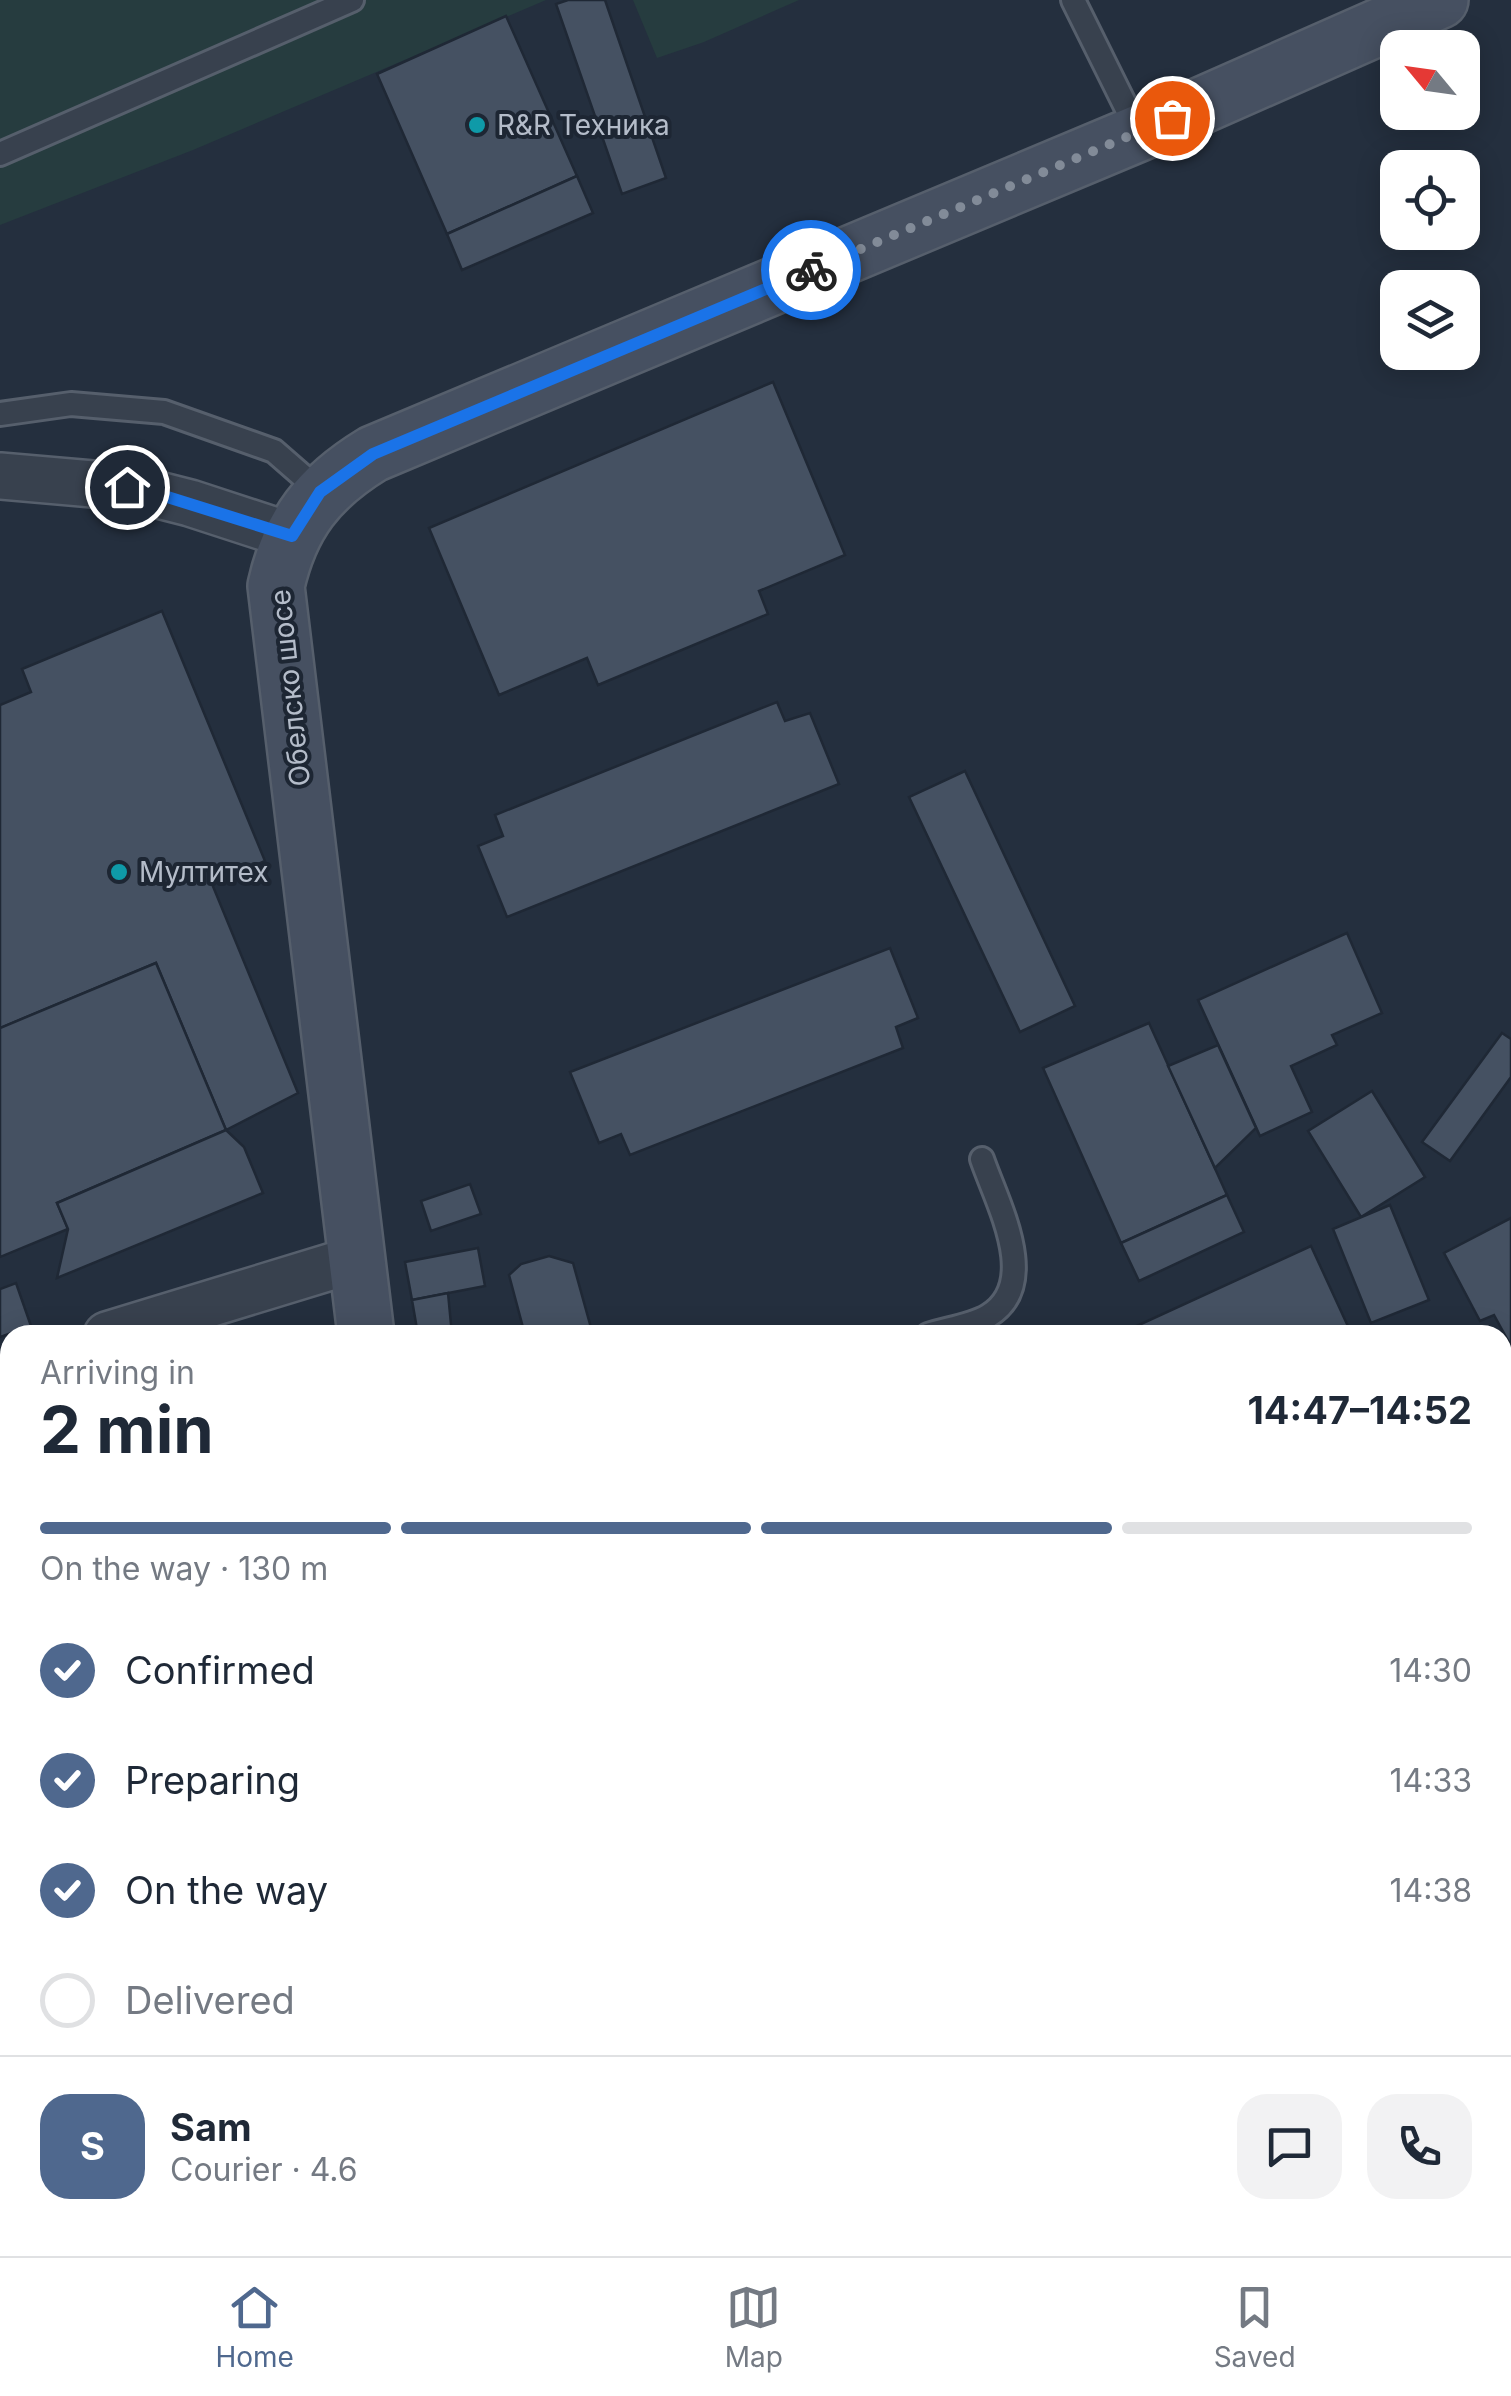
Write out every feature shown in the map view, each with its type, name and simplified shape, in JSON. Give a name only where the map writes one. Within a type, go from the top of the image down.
[{"type":"street","points":[[0,476],[127,487],[306,514],[373,454],[1139,133],[1440,0]]},
{"type":"street","name":"Обелско шосе","points":[[306,514],[276,586],[365,1325]]},
{"type":"street","points":[[145,1325],[356,1259]]},
{"type":"lane","points":[[0,154],[352,0]]},
{"type":"lane","points":[[1073,0],[1139,133]]},
{"type":"lane","points":[[0,414],[72,404],[164,412],[274,451],[306,514]]},
{"type":"lane","points":[[960,1325],[989,1316],[1013,1288],[1016,1258],[982,1159]]},
{"type":"green space","points":[[0,0],[546,0],[193,150],[0,225]]},
{"type":"green space","points":[[633,0],[799,0],[657,58]]},
{"type":"building","points":[[568,0],[605,0],[666,178],[622,194],[556,4]]},
{"type":"building","name":"R&R Техника","points":[[506,16],[577,176],[447,234],[377,74]]},
{"type":"building","points":[[577,176],[593,213],[462,270],[447,234]]},
{"type":"building","points":[[773,382],[845,555],[759,591],[768,614],[598,685],[587,658],[499,695],[429,528]]},
{"type":"building","name":"Мултитех","points":[[162,611],[265,861],[212,884],[298,1093],[226,1130],[156,963],[0,1028],[0,705],[31,692],[22,669]]},
{"type":"building","points":[[777,702],[785,721],[810,713],[839,784],[507,917],[478,846],[503,836],[495,815]]},
{"type":"building","points":[[965,771],[1075,1006],[1020,1032],[909,797]]},
{"type":"building","points":[[1347,933],[1382,1013],[1332,1035],[1337,1045],[1291,1066],[1312,1112],[1260,1136],[1198,1000]]},
{"type":"building","points":[[890,948],[918,1018],[896,1027],[903,1048],[630,1155],[621,1134],[599,1143],[570,1072]]},
{"type":"building","points":[[156,963],[226,1130],[57,1203],[68,1229],[0,1257],[0,1028]]},
{"type":"building","points":[[1149,1023],[1227,1195],[1121,1243],[1043,1068]]},
{"type":"building","points":[[1502,1033],[1511,1039],[1511,1077],[1450,1161],[1422,1142]]},
{"type":"building","points":[[1218,1045],[1256,1128],[1215,1168],[1168,1066]]},
{"type":"building","points":[[1372,1091],[1425,1177],[1361,1217],[1308,1131]]},
{"type":"building","points":[[226,1130],[244,1147],[263,1193],[57,1278],[68,1229],[57,1203]]},
{"type":"building","points":[[470,1184],[481,1214],[431,1231],[421,1201]]},
{"type":"building","points":[[1227,1195],[1244,1232],[1139,1281],[1121,1243]]},
{"type":"building","points":[[1390,1205],[1429,1300],[1371,1323],[1333,1229]]},
{"type":"building","points":[[1511,1218],[1511,1325],[1499,1325],[1494,1315],[1480,1321],[1444,1253]]},
{"type":"building","points":[[1311,1246],[1347,1325],[1139,1325]]},
{"type":"building","points":[[478,1248],[485,1286],[412,1300],[405,1262]]},
{"type":"building","points":[[549,1256],[573,1263],[590,1325],[522,1325],[509,1275],[521,1264]]},
{"type":"building","points":[[16,1283],[31,1325],[0,1325],[0,1289]]},
{"type":"building","points":[[448,1293],[451,1325],[416,1325],[412,1300]]},
{"type":"way so far","points":[[811,270],[1172,118]]},
{"type":"place","name":"R&R Техника","points":[[477,125]]},
{"type":"place","name":"Мултитех","points":[[119,872]]},
{"type":"route","points":[[127,487],[292,536],[320,492],[373,454],[811,270]]}]
